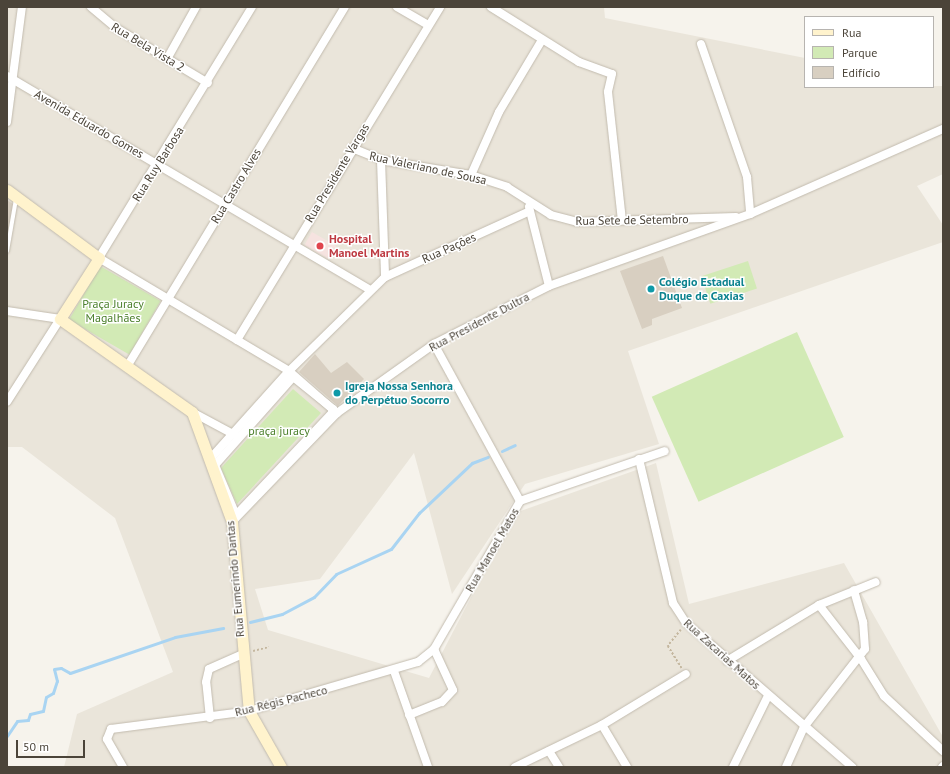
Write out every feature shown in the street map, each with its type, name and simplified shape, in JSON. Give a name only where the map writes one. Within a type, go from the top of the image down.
[{"type":"street","points":[[7,122],[11,78],[22,7]]},
{"type":"street","name":"Rua Bela Vista 2","points":[[92,7],[102,18],[166,59],[208,83]]},
{"type":"street","points":[[166,59],[196,7]]},
{"type":"street","name":"Rua Ruy Barbosa","points":[[60,319],[208,83],[252,7]]},
{"type":"street","name":"Rua Castro Alves","points":[[128,365],[345,7]]},
{"type":"street","points":[[397,7],[428,25]]},
{"type":"street","name":"Rua Presidente Vargas","points":[[237,340],[352,148],[440,7]]},
{"type":"street","points":[[492,7],[578,62],[612,74],[608,92],[622,220]]},
{"type":"street","points":[[471,175],[499,112],[542,40]]},
{"type":"street","points":[[701,44],[747,177],[746,215]]},
{"type":"street","name":"Avenida Eduardo Gomes","points":[[11,78],[370,290]]},
{"type":"street","name":"Rua Presidente Dultra","points":[[335,411],[434,344],[549,286],[746,215],[943,129]]},
{"type":"street","name":"Rua Valeriano de Sousa","points":[[352,148],[380,160],[471,175],[518,191],[526,199]]},
{"type":"street","points":[[380,160],[386,277]]},
{"type":"street","points":[[7,190],[99,258],[289,371],[335,411]]},
{"type":"street","points":[[526,199],[549,286]]},
{"type":"street","name":"Rua Sete de Setembro","points":[[526,199],[562,220],[622,220],[746,215]]},
{"type":"street","name":"Rua Pações","points":[[210,459],[289,371],[370,290],[386,277],[530,211]]},
{"type":"street","points":[[7,311],[60,319],[128,365],[192,412],[233,434]]},
{"type":"street","points":[[8,399],[60,319]]},
{"type":"street","points":[[434,344],[520,501]]},
{"type":"street","points":[[293,377],[335,411],[332,412],[236,515],[215,465],[293,377]]},
{"type":"street","points":[[232,522],[335,411]]},
{"type":"street","name":"Rua Eumerindo Dantas","points":[[192,412],[232,522],[242,654],[249,711]]},
{"type":"street","name":"Rua Manoel Matos","points":[[434,649],[520,501],[665,451]]},
{"type":"street","name":"Rua Zacarias Matos","points":[[639,459],[673,602],[686,623],[727,661],[852,767]]},
{"type":"street","points":[[727,661],[819,605],[876,582]]},
{"type":"street","points":[[786,767],[804,727],[861,658],[866,638],[854,590]]},
{"type":"street","points":[[819,605],[861,658],[884,696],[943,751]]},
{"type":"street","points":[[409,715],[442,702],[453,690],[434,649]]},
{"type":"street","name":"Rua Régis Pacheco","points":[[123,767],[107,739],[111,729],[119,726],[210,718],[249,711],[394,671],[418,662],[434,649]]},
{"type":"street","points":[[210,718],[206,682],[209,669],[242,654]]},
{"type":"street","points":[[394,671],[428,767]]},
{"type":"street","points":[[515,767],[602,725],[686,674]]},
{"type":"street","points":[[734,767],[768,696]]},
{"type":"street","points":[[249,711],[281,767]]},
{"type":"street","points":[[602,725],[627,767]]},
{"type":"street","points":[[549,751],[559,767]]},
{"type":"lane","points":[[7,251],[16,198]]},
{"type":"path","points":[[686,623],[668,646],[686,674]]},
{"type":"path","points":[[242,654],[269,647]]},
{"type":"shaded area","points":[[7,7],[604,7],[605,18],[804,58],[804,88],[934,88],[934,86],[943,86],[943,174],[917,186],[943,225],[943,242],[628,351],[659,444],[525,484],[452,594],[414,453],[320,579],[255,589],[268,630],[429,678],[515,513],[656,463],[689,604],[844,563],[943,737],[943,767],[64,767],[77,714],[173,672],[115,518],[22,447],[7,447]]},
{"type":"shaded area","name":"Hospital Manoel Martins","points":[[312,232],[336,246],[329,259],[304,245]]},
{"type":"green space","points":[[748,261],[757,289],[710,304],[701,276]]},
{"type":"green space","name":"Praça Juracy Magalhães","points":[[100,266],[161,301],[130,355],[69,320]]},
{"type":"green space","points":[[797,332],[844,437],[699,502],[652,397]]},
{"type":"green space","name":"praça juracy","points":[[293,389],[321,413],[237,504],[221,468]]},
{"type":"building","points":[[7,200],[13,204],[8,233],[7,233]]},
{"type":"building","name":"Colégio Estadual Duque de Caxias","points":[[663,256],[682,308],[652,319],[652,325],[642,329],[620,271]]},
{"type":"building","name":"Igreja Nossa Senhora do Perpétuo Socorro","points":[[315,354],[331,373],[347,362],[364,379],[338,406],[299,372]]},
{"type":"waterway","points":[[502,451],[515,445]]},
{"type":"waterway","points":[[250,622],[282,614],[314,597],[336,574],[391,549],[419,513],[472,463],[488,457]]},
{"type":"waterway","points":[[7,736],[17,721],[28,720],[30,714],[43,711],[46,697],[53,693],[57,681],[54,669],[61,668],[70,673],[175,637],[223,628]]},
{"type":"place","name":"Hospital Manoel Martins","points":[[320,246]]},
{"type":"place","name":"Colégio Estadual Duque de Caxias","points":[[651,289]]},
{"type":"place","name":"Igreja Nossa Senhora do Perpétuo Socorro","points":[[337,393]]}]
